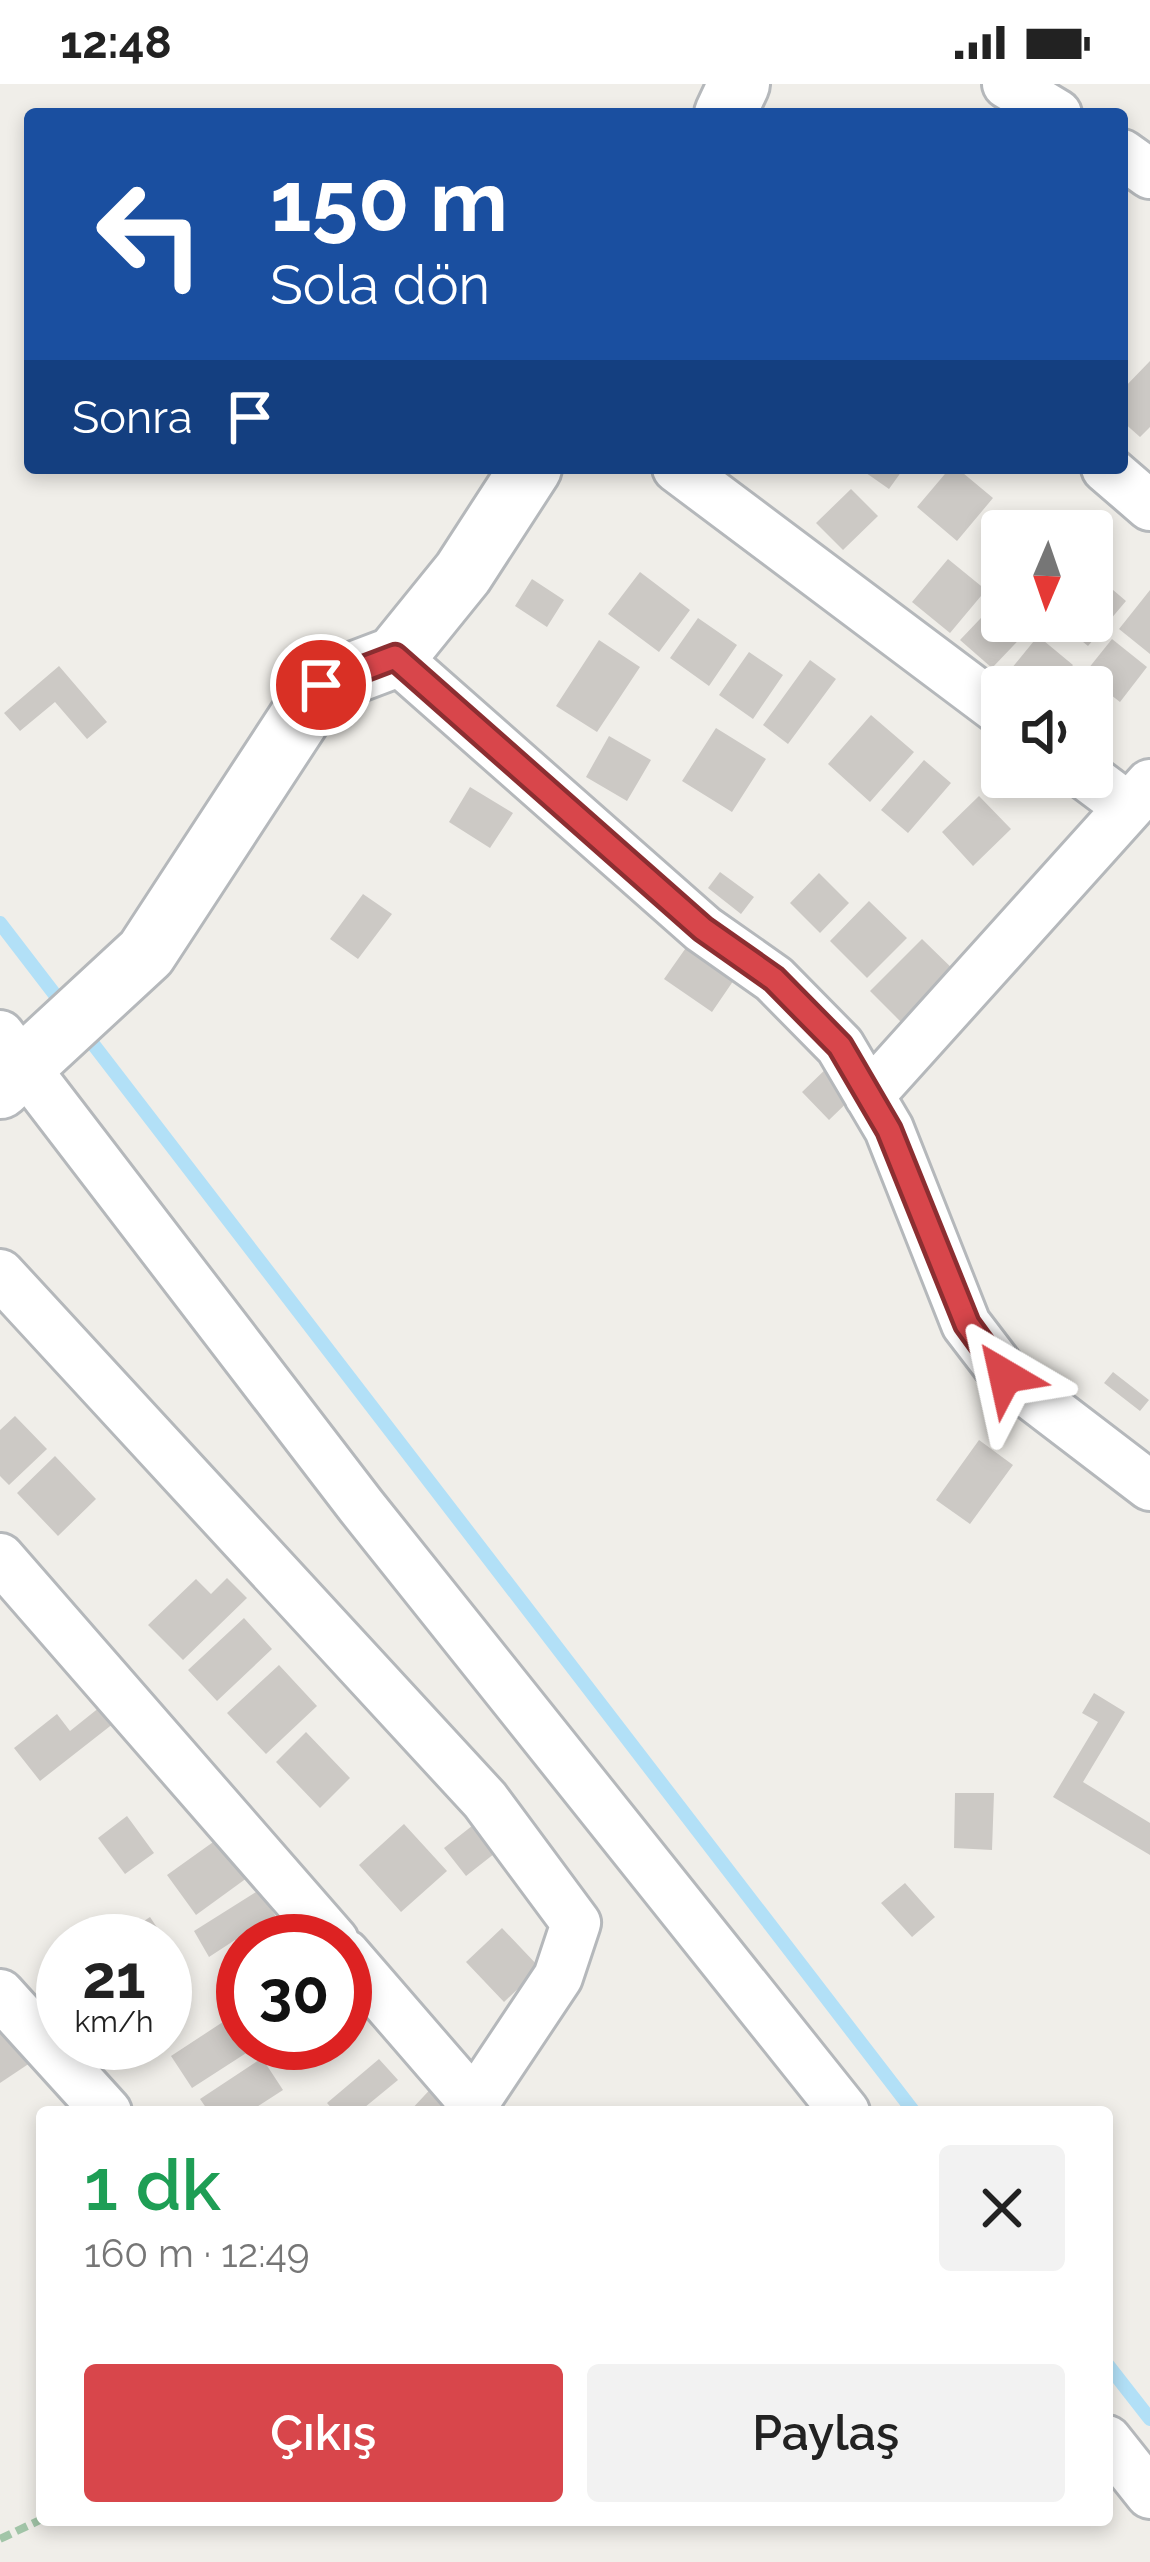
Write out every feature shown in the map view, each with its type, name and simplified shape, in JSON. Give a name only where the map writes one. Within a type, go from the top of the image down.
[{"type":"street","points":[[1006,84],[1047,108]]},
{"type":"street","points":[[527,474],[463,573],[395,657],[321,685],[146,953],[20,1058],[361,1506],[840,2106]]},
{"type":"street","points":[[685,474],[981,696]]},
{"type":"street","points":[[1113,474],[1150,506]]},
{"type":"street","points":[[395,657],[703,929],[774,979],[840,1046],[889,1130],[967,1324],[1005,1376],[1150,1486]]},
{"type":"street","points":[[869,1096],[1139,795]]},
{"type":"street","points":[[0,1274],[485,1800],[576,1923],[558,1977],[472,2106]]},
{"type":"street","points":[[0,1558],[310,1914]]},
{"type":"street","points":[[372,1987],[469,2106]]},
{"type":"street","points":[[0,1994],[102,2106]]},
{"type":"street","points":[[1113,2448],[1150,2494]]},
{"type":"path","points":[[0,2539],[36,2522]]},
{"type":"building","points":[[1150,361],[1150,427],[1140,437],[1128,426],[1128,384]]},
{"type":"building","points":[[868,474],[900,474],[889,489]]},
{"type":"building","points":[[945,474],[964,474],[993,498],[957,541],[917,507]]},
{"type":"building","points":[[851,489],[878,516],[843,550],[816,523]]},
{"type":"building","points":[[948,559],[981,586],[981,596],[950,633],[912,602]]},
{"type":"building","points":[[640,572],[690,610],[659,652],[608,614]]},
{"type":"building","points":[[532,579],[564,600],[547,627],[515,606]]},
{"type":"building","points":[[1113,590],[1126,601],[1113,616]]},
{"type":"building","points":[[1150,590],[1150,654],[1119,629]]},
{"type":"building","points":[[698,618],[737,645],[709,686],[670,658]]},
{"type":"building","points":[[981,618],[981,642],[1017,642],[990,666],[960,640]]},
{"type":"building","points":[[599,640],[640,667],[597,732],[556,706]]},
{"type":"building","points":[[1113,640],[1147,667],[1120,702],[1113,697],[1113,666],[1090,666]]},
{"type":"building","points":[[1033,642],[1045,642],[1073,665],[1072,666],[1013,666]]},
{"type":"building","points":[[749,652],[783,675],[753,719],[719,695]]},
{"type":"building","points":[[810,660],[836,679],[788,744],[763,725]]},
{"type":"building","points":[[59,666],[107,722],[87,739],[55,702],[20,731],[4,713]]},
{"type":"building","points":[[871,715],[914,752],[870,802],[828,764]]},
{"type":"building","points":[[716,728],[766,759],[732,812],[682,781]]},
{"type":"building","points":[[609,736],[651,760],[627,801],[586,777]]},
{"type":"building","points":[[924,760],[951,783],[908,833],[881,810]]},
{"type":"building","points":[[470,787],[513,813],[490,848],[449,822]]},
{"type":"building","points":[[979,796],[1011,829],[973,866],[942,832]]},
{"type":"building","points":[[720,872],[754,897],[741,914],[708,888]]},
{"type":"building","points":[[819,873],[849,903],[820,933],[790,903]]},
{"type":"building","points":[[363,894],[392,914],[358,959],[330,939]]},
{"type":"building","points":[[869,901],[907,938],[867,978],[830,941]]},
{"type":"building","points":[[922,939],[959,975],[907,1028],[870,991]]},
{"type":"building","points":[[690,942],[738,974],[712,1012],[664,979]]},
{"type":"building","points":[[830,1065],[857,1093],[829,1120],[802,1092]]},
{"type":"building","points":[[1113,1372],[1149,1400],[1140,1411],[1104,1383]]},
{"type":"building","points":[[15,1416],[47,1449],[9,1485],[0,1476],[0,1430]]},
{"type":"building","points":[[979,1440],[1013,1465],[970,1524],[936,1500]]},
{"type":"building","points":[[55,1456],[96,1499],[58,1536],[17,1493]]},
{"type":"building","points":[[227,1578],[247,1598],[183,1660],[148,1625],[196,1579],[211,1594]]},
{"type":"building","points":[[244,1618],[272,1649],[217,1701],[188,1670]]},
{"type":"building","points":[[279,1665],[317,1706],[266,1754],[227,1713]]},
{"type":"building","points":[[1094,1693],[1125,1712],[1083,1782],[1150,1823],[1150,1855],[1053,1797],[1098,1722],[1082,1713]]},
{"type":"building","points":[[110,1699],[123,1716],[40,1781],[14,1748],[57,1714],[70,1731]]},
{"type":"building","points":[[306,1732],[350,1778],[320,1808],[276,1762]]},
{"type":"building","points":[[955,1793],[994,1793],[992,1850],[954,1848]]},
{"type":"building","points":[[127,1816],[154,1853],[125,1874],[98,1838]]},
{"type":"building","points":[[477,1822],[499,1850],[466,1876],[444,1848]]},
{"type":"building","points":[[404,1824],[447,1871],[401,1912],[359,1865]]},
{"type":"building","points":[[223,1835],[251,1875],[196,1915],[167,1875]]},
{"type":"building","points":[[905,1883],[935,1917],[912,1937],[881,1903]]},
{"type":"building","points":[[259,1890],[274,1914],[221,1914]]},
{"type":"building","points":[[216,1917],[216,1952],[209,1957],[194,1931]]},
{"type":"building","points":[[502,1928],[540,1968],[504,2002],[466,1962]]},
{"type":"building","points":[[15,2022],[36,2059],[0,2083],[0,2033]]},
{"type":"building","points":[[216,2026],[216,2070],[220,2070],[192,2088],[180,2070],[192,2070],[192,2042]]},
{"type":"building","points":[[379,2059],[398,2080],[366,2106],[327,2103],[372,2070]]},
{"type":"building","points":[[244,2070],[270,2070],[283,2090],[258,2106],[205,2106],[200,2099]]},
{"type":"building","points":[[438,2081],[456,2106],[415,2106]]},
{"type":"waterway","points":[[0,923],[66,1009]]},
{"type":"waterway","points":[[83,1031],[909,2106]]},
{"type":"waterway","points":[[1113,2372],[1150,2419]]},
{"type":"route","points":[[321,685],[395,657],[640,868],[703,929],[774,979],[840,1046],[889,1130],[967,1324],[1005,1376]]}]
